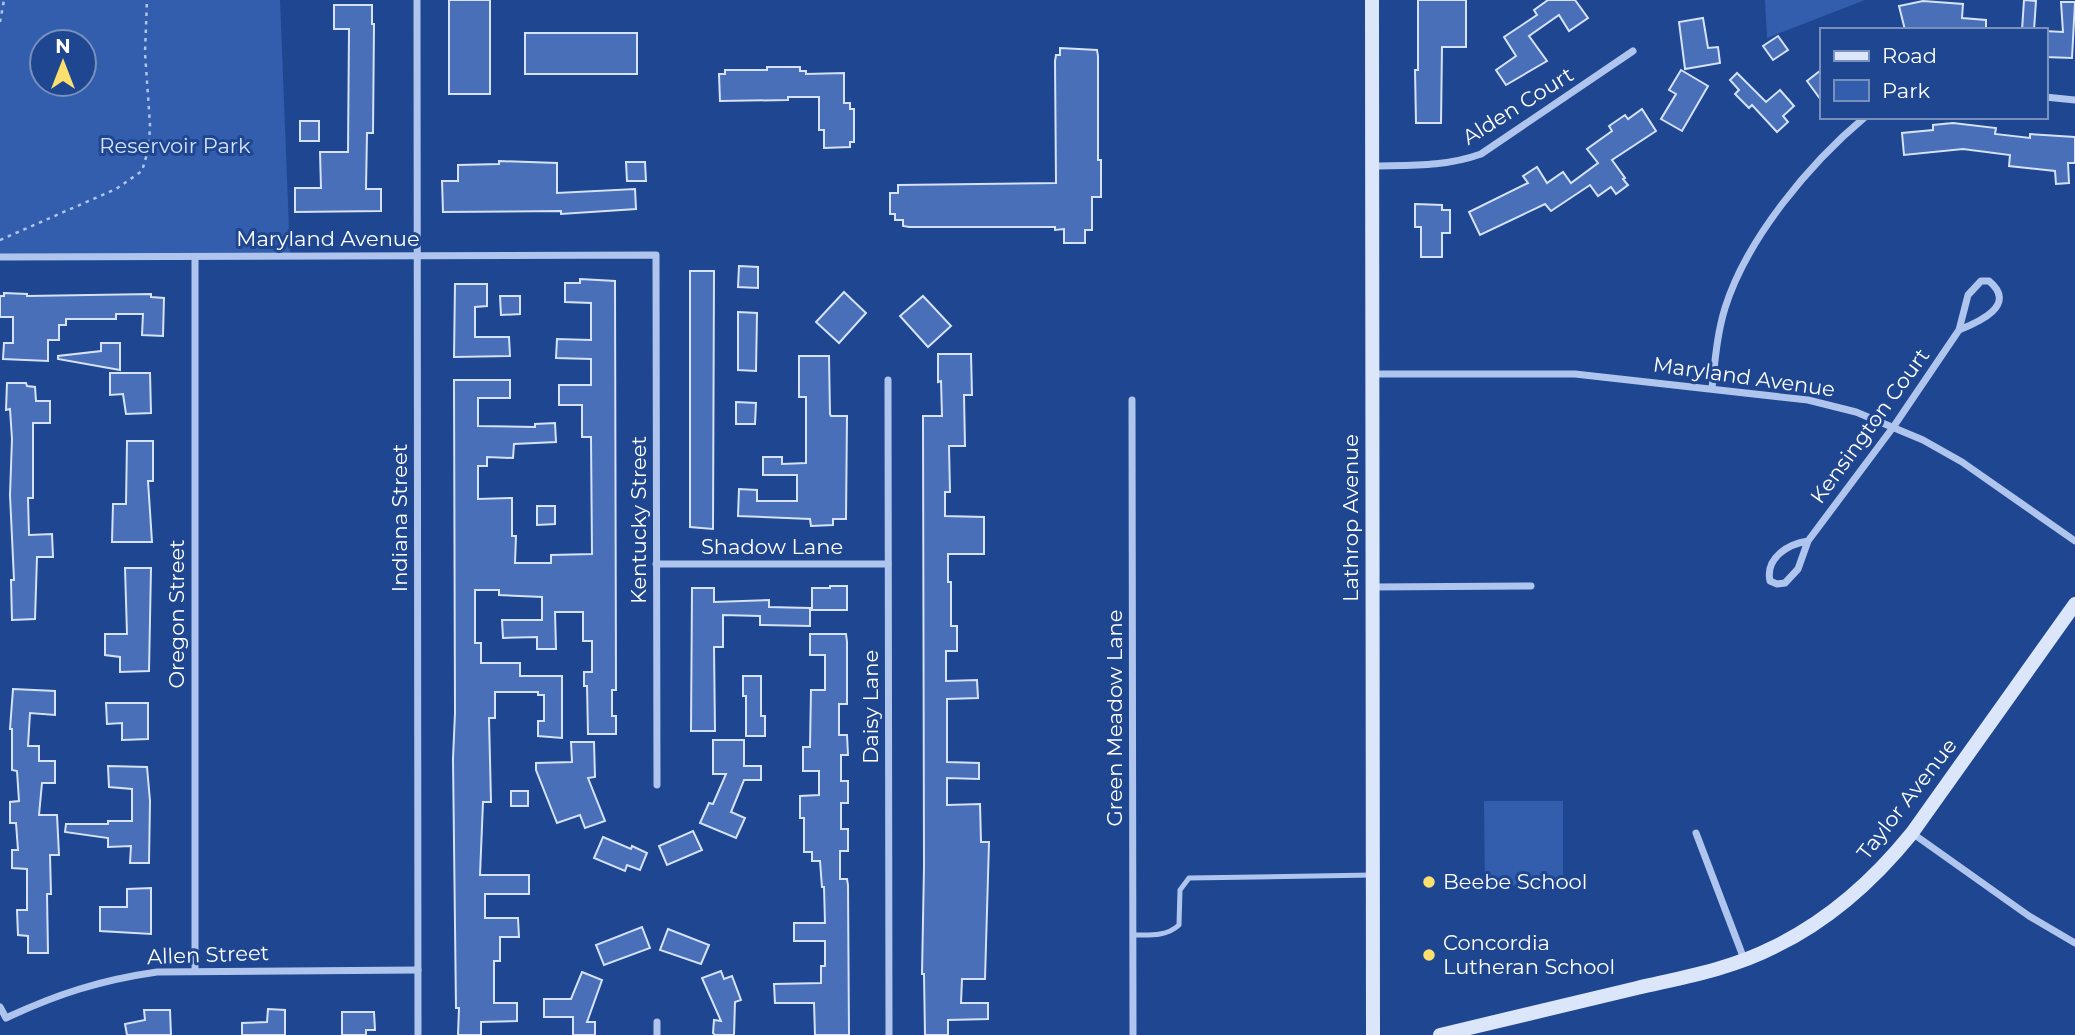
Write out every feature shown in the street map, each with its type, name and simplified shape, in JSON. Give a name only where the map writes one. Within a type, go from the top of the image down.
[{"type":"street","name":"Indiana Street","points":[[417,0],[418,1035]]},
{"type":"street","name":"Lathrop Avenue","points":[[1372,0],[1373,1035]]},
{"type":"street","name":"Alden Court","points":[[1372,166],[1440,165],[1461,162],[1481,154],[1633,51]]},
{"type":"street","points":[[2047,97],[2075,100]]},
{"type":"street","points":[[1712,388],[1718,333],[1726,305],[1740,273],[1763,233],[1810,170],[1863,119]]},
{"type":"street","name":"Maryland Avenue","points":[[0,257],[656,255]]},
{"type":"street","name":"Kentucky Street","points":[[656,255],[657,785]]},
{"type":"street","name":"Oregon Street","points":[[195,257],[195,971]]},
{"type":"street","name":"Kensington Court","points":[[1808,541],[1792,544],[1776,558],[1768,573],[1770,581],[1785,583],[1798,569],[1808,541],[1894,426],[1959,330],[1968,295],[1981,281],[1989,281],[1997,287],[1997,306],[1979,322],[1959,330]]},
{"type":"street","name":"Maryland Avenue","points":[[1372,374],[1575,374],[1808,400],[1856,412],[1894,426],[1962,462],[2075,541]]},
{"type":"street","name":"Daisy Lane","points":[[888,380],[889,1035]]},
{"type":"street","name":"Green Meadow Lane","points":[[1132,400],[1133,1035]]},
{"type":"street","name":"Shadow Lane","points":[[656,564],[888,564]]},
{"type":"street","points":[[1372,587],[1531,586]]},
{"type":"street","name":"Taylor Avenue","points":[[1440,1035],[1720,969],[1745,960],[1809,928],[1839,907],[1890,861],[2075,604]]},
{"type":"street","points":[[1696,832],[1745,960]]},
{"type":"street","points":[[1912,833],[2029,916],[2075,943]]},
{"type":"street","name":"Allen Street","points":[[0,1007],[6,1018],[46,999],[82,987],[157,972],[418,970]]},
{"type":"street","points":[[657,1022],[657,1035]]},
{"type":"lane","points":[[1133,935],[1158,935],[1172,931],[1179,925],[1180,890],[1189,878],[1373,875]]},
{"type":"path","points":[[0,22],[4,0]]},
{"type":"path","points":[[0,240],[116,189],[142,171],[149,147],[145,53],[147,0]]},
{"type":"green space","name":"Reservoir Park","points":[[0,0],[280,0],[290,255],[0,257]]},
{"type":"green space","points":[[1765,0],[1865,0],[1767,38]]},
{"type":"green space","points":[[1484,801],[1563,801],[1563,885],[1485,886]]},
{"type":"building","points":[[449,0],[490,0],[490,94],[449,94]]},
{"type":"building","points":[[1418,0],[1466,0],[1466,47],[1442,47],[1441,123],[1416,123]]},
{"type":"building","points":[[1548,0],[1575,0],[1588,18],[1569,31],[1559,15],[1529,36],[1547,61],[1506,85],[1496,70],[1516,56],[1504,37],[1537,15],[1534,10]]},
{"type":"building","points":[[2024,0],[2036,1],[2034,28],[2022,28]]},
{"type":"building","points":[[1923,1],[1963,4],[1962,18],[1986,20],[1986,28],[1904,28],[1899,6]]},
{"type":"building","points":[[2061,2],[2075,2],[2072,58],[2047,57],[2047,31],[2063,32]]},
{"type":"building","points":[[334,5],[372,5],[373,133],[367,133],[366,189],[381,189],[381,211],[295,212],[295,188],[321,188],[320,152],[348,152],[349,29],[334,29]]},
{"type":"building","points":[[1703,18],[1708,48],[1718,47],[1720,63],[1685,69],[1679,22]]},
{"type":"building","points":[[525,33],[637,33],[637,74],[525,74]]},
{"type":"building","points":[[1778,36],[1788,50],[1773,60],[1763,46]]},
{"type":"building","points":[[1060,48],[1097,50],[1098,56],[1098,160],[1101,160],[1101,197],[1092,197],[1092,230],[1085,230],[1085,243],[1064,243],[1064,229],[1055,230],[1055,227],[909,227],[903,226],[903,220],[895,220],[895,214],[890,214],[890,193],[898,193],[898,185],[1056,183],[1055,61],[1056,55],[1060,55]]},
{"type":"building","points":[[767,67],[800,67],[800,71],[806,71],[806,74],[844,73],[844,103],[850,103],[850,109],[854,109],[854,142],[850,142],[850,147],[824,148],[824,130],[819,130],[819,97],[720,101],[719,74],[725,74],[725,70],[767,70]]},
{"type":"building","points":[[1681,70],[1708,86],[1682,131],[1661,119],[1676,94],[1669,90]]},
{"type":"building","points":[[1820,71],[1820,99],[1807,81]]},
{"type":"building","points":[[1737,73],[1766,102],[1780,90],[1794,106],[1783,116],[1788,122],[1777,132],[1752,105],[1749,108],[1735,94],[1739,90],[1730,80]]},
{"type":"building","points":[[1642,109],[1656,131],[1612,160],[1628,185],[1616,194],[1611,187],[1598,196],[1590,185],[1551,211],[1545,204],[1480,235],[1469,212],[1528,183],[1523,176],[1537,167],[1547,183],[1563,172],[1571,183],[1598,163],[1587,149],[1612,131],[1609,126],[1625,115],[1628,119]]},
{"type":"building","points":[[300,121],[319,121],[319,141],[300,141]]},
{"type":"building","points":[[1953,123],[1996,128],[1995,134],[2030,138],[2030,134],[2075,137],[2075,163],[2068,163],[2069,183],[2056,184],[2055,171],[2009,166],[2010,155],[1963,149],[1904,155],[1902,133],[1933,130],[1933,125]]},
{"type":"building","points":[[499,161],[557,163],[557,193],[635,189],[636,209],[561,214],[561,211],[443,212],[442,181],[458,181],[458,165],[499,164]]},
{"type":"building","points":[[626,162],[645,162],[646,181],[627,181]]},
{"type":"building","points":[[1415,204],[1442,205],[1442,210],[1450,210],[1450,233],[1442,233],[1442,257],[1421,257],[1421,227],[1415,227]]},
{"type":"building","points":[[739,266],[758,267],[758,288],[738,287]]},
{"type":"building","points":[[690,271],[714,271],[713,529],[690,527]]},
{"type":"building","points":[[580,279],[615,281],[616,690],[612,690],[612,716],[616,716],[616,734],[588,734],[584,672],[592,672],[592,641],[583,641],[583,612],[555,612],[556,649],[537,649],[537,637],[503,638],[502,620],[542,620],[542,597],[499,595],[499,590],[475,590],[475,643],[481,643],[481,663],[520,663],[520,676],[562,676],[562,738],[538,736],[538,721],[544,721],[544,695],[538,695],[538,692],[495,692],[495,718],[489,718],[491,802],[483,802],[480,875],[529,875],[529,894],[485,894],[485,918],[518,918],[519,937],[500,937],[500,961],[494,961],[494,1003],[517,1003],[517,1021],[481,1022],[481,1035],[458,1035],[453,759],[454,380],[510,380],[510,398],[478,398],[478,426],[535,427],[535,424],[555,423],[556,442],[514,444],[513,458],[487,457],[487,466],[478,466],[478,499],[512,498],[512,536],[516,536],[515,563],[551,563],[551,555],[592,554],[591,437],[582,437],[582,405],[559,405],[559,385],[591,385],[591,359],[556,358],[557,339],[591,340],[591,303],[565,302],[565,283],[580,283]]},
{"type":"building","points":[[455,284],[487,284],[487,306],[475,307],[475,337],[509,337],[510,356],[454,357]]},
{"type":"building","points":[[844,292],[866,313],[839,343],[816,322]]},
{"type":"building","points":[[4,293],[27,296],[151,294],[151,297],[164,298],[163,336],[142,335],[143,314],[116,314],[116,319],[66,319],[66,325],[59,325],[59,340],[48,340],[48,361],[3,359],[4,343],[13,343],[13,317],[0,317],[0,296],[4,296]]},
{"type":"building","points":[[500,296],[520,296],[520,314],[501,315]]},
{"type":"building","points":[[923,296],[951,326],[928,347],[900,316]]},
{"type":"building","points":[[738,312],[757,313],[756,371],[738,370]]},
{"type":"building","points":[[101,343],[120,343],[120,370],[58,359],[58,356],[101,351]]},
{"type":"building","points":[[938,354],[971,354],[972,395],[964,395],[965,446],[949,446],[950,492],[945,492],[945,516],[984,517],[984,554],[948,554],[951,626],[957,626],[957,651],[946,651],[946,681],[977,680],[978,698],[947,699],[947,762],[979,763],[979,779],[947,778],[947,805],[980,804],[981,842],[989,842],[985,979],[962,979],[961,1003],[988,1003],[988,1019],[948,1020],[948,1035],[925,1035],[922,974],[923,416],[942,416]]},
{"type":"building","points":[[799,356],[829,356],[830,414],[847,416],[846,519],[833,519],[833,525],[811,526],[810,519],[738,516],[739,489],[757,490],[757,501],[797,501],[797,475],[763,475],[763,457],[782,457],[782,464],[806,463],[806,397],[799,397]]},
{"type":"building","points":[[110,373],[150,373],[151,413],[126,414],[123,394],[110,395]]},
{"type":"building","points":[[7,383],[26,383],[27,386],[35,387],[36,401],[50,401],[50,423],[33,423],[33,498],[28,498],[29,535],[52,534],[53,557],[37,557],[35,619],[12,620],[12,439],[10,409],[6,410]]},
{"type":"building","points":[[736,402],[756,403],[755,424],[736,424]]},
{"type":"building","points":[[127,441],[153,441],[153,481],[148,481],[152,542],[112,542],[113,504],[126,504]]},
{"type":"building","points":[[537,506],[555,506],[555,524],[537,525]]},
{"type":"building","points":[[125,568],[151,568],[149,671],[120,672],[120,657],[105,655],[105,634],[127,634]]},
{"type":"building","points":[[847,586],[847,610],[812,610],[812,588]]},
{"type":"building","points":[[692,588],[714,588],[714,602],[769,600],[769,607],[810,608],[810,626],[760,625],[760,616],[723,615],[723,647],[714,647],[715,731],[691,731]]},
{"type":"building","points":[[810,634],[846,634],[847,642],[847,704],[839,704],[839,735],[847,735],[848,755],[841,755],[841,781],[848,781],[848,803],[841,803],[841,829],[848,829],[848,851],[840,851],[840,879],[847,879],[848,885],[849,1035],[815,1035],[814,1003],[775,1003],[774,984],[821,983],[821,966],[825,966],[825,941],[794,941],[794,923],[825,923],[820,861],[812,861],[812,852],[804,852],[804,818],[800,818],[800,796],[819,795],[819,771],[803,771],[803,747],[810,747],[811,690],[825,690],[825,655],[810,655]]},
{"type":"building","points":[[743,676],[761,676],[761,716],[765,716],[765,736],[746,736]]},
{"type":"building","points":[[13,689],[55,691],[55,715],[30,713],[28,746],[39,746],[39,761],[55,761],[55,783],[42,783],[39,815],[57,815],[59,855],[50,855],[51,894],[47,894],[48,953],[28,953],[28,936],[18,935],[17,910],[27,910],[27,869],[12,868],[12,850],[18,850],[16,823],[10,823],[10,802],[19,801],[17,771],[12,770],[10,729]]},
{"type":"building","points":[[106,703],[148,703],[148,739],[122,740],[122,723],[107,724]]},
{"type":"building","points":[[713,740],[744,740],[744,766],[761,766],[761,780],[744,780],[731,812],[745,818],[736,838],[700,823],[709,803],[713,804],[726,774],[713,774]]},
{"type":"building","points":[[571,742],[594,742],[595,777],[588,778],[605,821],[585,828],[580,815],[557,823],[536,770],[536,763],[572,762]]},
{"type":"building","points":[[108,766],[147,767],[150,801],[149,863],[130,863],[131,846],[108,847],[108,838],[65,832],[66,824],[132,821],[132,789],[109,787]]},
{"type":"building","points":[[511,791],[528,791],[528,806],[511,806]]},
{"type":"building","points":[[693,831],[702,850],[667,865],[659,846]]},
{"type":"building","points":[[603,837],[647,853],[640,870],[627,865],[625,871],[594,858]]},
{"type":"building","points":[[151,888],[151,934],[100,931],[100,907],[127,907],[127,889]]},
{"type":"building","points":[[642,927],[650,948],[604,965],[596,945]]},
{"type":"building","points":[[668,929],[709,945],[701,964],[660,950]]},
{"type":"building","points":[[721,971],[724,979],[732,976],[741,1000],[735,1002],[734,1035],[713,1033],[714,1020],[721,1021],[702,978]]},
{"type":"building","points":[[582,972],[602,980],[587,1022],[595,1022],[595,1035],[573,1035],[573,1017],[544,1017],[544,999],[571,999]]},
{"type":"building","points":[[268,1009],[285,1010],[285,1035],[242,1035],[242,1023],[267,1022]]},
{"type":"building","points":[[144,1010],[170,1010],[171,1035],[127,1035],[125,1024],[145,1020]]},
{"type":"building","points":[[342,1012],[374,1012],[375,1030],[366,1030],[366,1035],[342,1035]]},
{"type":"place","name":"Beebe School","points":[[1429,882]]},
{"type":"place","name":"Concordia Lutheran School","points":[[1429,955]]}]
